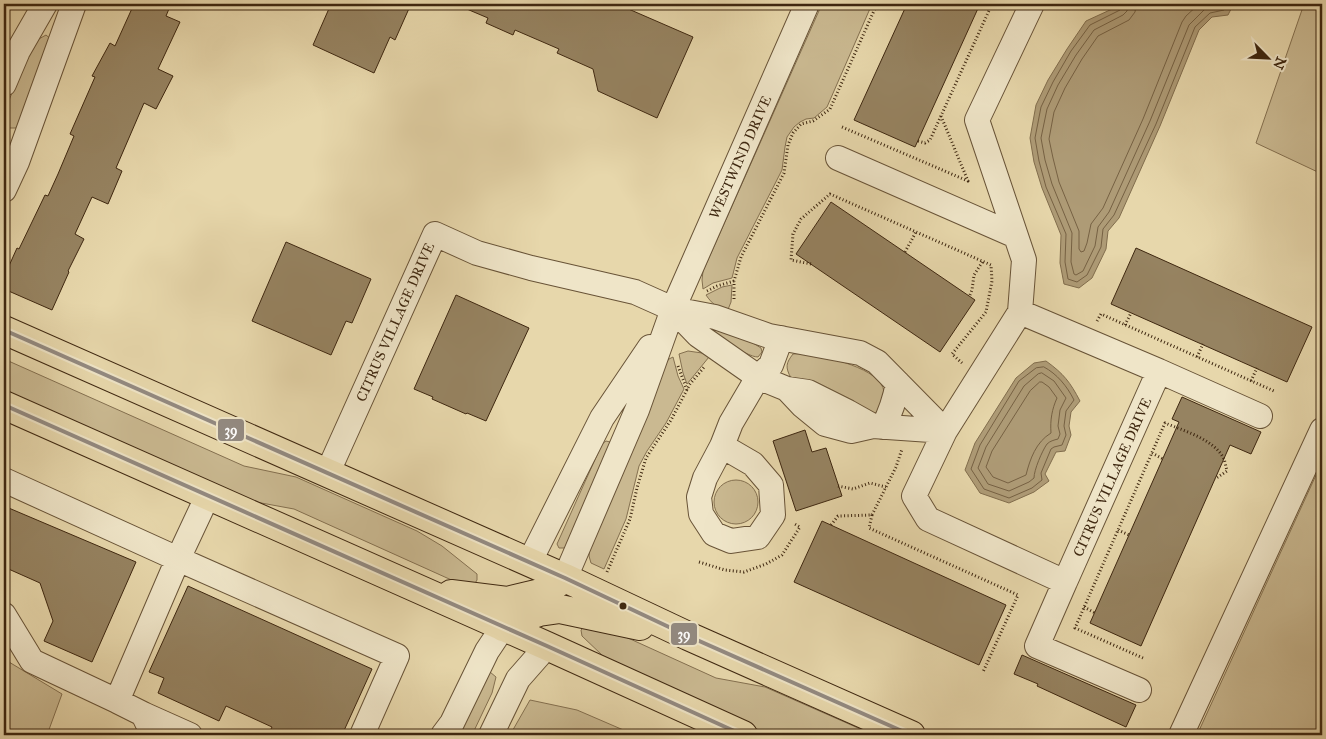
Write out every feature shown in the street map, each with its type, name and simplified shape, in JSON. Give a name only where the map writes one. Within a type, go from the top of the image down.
[{"type":"main road","points":[[4,330],[565,578],[688,636],[911,735]]},
{"type":"main road","points":[[4,404],[743,735]]},
{"type":"main road","points":[[422,591],[507,601],[544,592],[565,578]]},
{"type":"main road","points":[[503,627],[540,612],[560,609],[688,636]]},
{"type":"street","points":[[4,84],[18,51],[45,4]]},
{"type":"street","points":[[4,190],[10,159],[74,4]]},
{"type":"street","name":"WESTWIND DRIVE","points":[[565,578],[637,410],[673,309],[808,4]]},
{"type":"street","points":[[1032,4],[977,120],[1024,260],[1020,312],[945,431],[914,496],[928,519],[1065,582]]},
{"type":"street","points":[[838,158],[1016,236]]},
{"type":"street","name":"CITRUS VILLAGE DRIVE","points":[[327,474],[435,234],[477,253],[531,268],[636,292],[673,309],[715,317],[769,336],[860,352],[877,362],[945,431]]},
{"type":"street","name":"WESTWIND DRIVE","points":[[529,563],[602,418],[673,309]]},
{"type":"street","name":"CITRUS VILLAGE DRIVE","points":[[673,309],[698,335],[758,377],[787,389],[803,406],[825,424],[850,431],[945,431]]},
{"type":"street","points":[[1020,312],[1260,416]]},
{"type":"street","points":[[722,446],[731,422],[758,377],[771,366],[781,338]]},
{"type":"street","name":"CITRUS VILLAGE DRIVE","points":[[1139,690],[1037,646],[1159,371]]},
{"type":"street","points":[[885,431],[896,398],[898,383]]},
{"type":"street","points":[[1181,735],[1322,430]]},
{"type":"street","points":[[4,480],[397,656],[362,735]]},
{"type":"street","points":[[117,701],[178,559],[208,495]]},
{"type":"street","points":[[4,615],[32,661],[117,701],[148,725],[190,735]]},
{"type":"street","points":[[443,735],[452,723],[487,651],[503,627]]},
{"type":"street","points":[[491,735],[518,679],[547,646]]},
{"type":"path","points":[[734,304],[734,281],[741,257],[784,173],[788,145],[793,133],[801,124],[813,121],[830,109],[877,4]]},
{"type":"path","points":[[918,141],[925,143],[930,140],[992,4]]},
{"type":"path","points":[[842,127],[968,181],[941,116]]},
{"type":"path","points":[[811,264],[792,260],[793,234],[801,219],[830,194],[991,265],[992,281],[986,312],[952,354],[965,366]]},
{"type":"path","points":[[905,252],[916,232]]},
{"type":"path","points":[[970,295],[974,275],[984,261]]},
{"type":"path","points":[[1125,325],[1131,313]]},
{"type":"path","points":[[1197,357],[1202,344]]},
{"type":"path","points":[[606,574],[630,519],[636,488],[646,458],[671,420],[690,384],[710,360]]},
{"type":"path","points":[[677,362],[678,370],[687,390]]},
{"type":"path","points":[[1251,381],[1257,368]]},
{"type":"path","points":[[1143,658],[1075,628],[1165,423],[1196,435],[1216,448],[1224,459],[1226,471],[1215,479]]},
{"type":"path","points":[[885,431],[902,449],[898,463],[872,515],[869,528],[1018,595],[983,672]]},
{"type":"path","points":[[1152,453],[1163,459]]},
{"type":"path","points":[[838,486],[853,490],[870,483],[886,487]]},
{"type":"path","points":[[831,526],[838,516],[872,515]]},
{"type":"path","points":[[699,562],[725,570],[744,572],[766,564],[782,555],[800,527],[792,523]]},
{"type":"path","points":[[1118,530],[1129,535]]},
{"type":"path","points":[[1084,607],[1095,613]]},
{"type":"shaded area","points":[[822,4],[872,4],[827,107],[814,118],[800,122],[787,137],[782,170],[737,258],[732,278],[713,283],[703,289],[703,271]]},
{"type":"shaded area","points":[[1304,4],[1322,4],[1322,174],[1256,143]]},
{"type":"shaded area","points":[[46,35],[52,40],[21,122],[16,128],[8,128],[4,125],[4,113],[19,75],[37,40]]},
{"type":"shaded area","points":[[732,285],[731,302],[727,312],[715,305],[706,295],[722,287]]},
{"type":"shaded area","points":[[700,322],[753,343],[761,348],[762,352],[758,357],[745,353]]},
{"type":"shaded area","points":[[688,351],[702,353],[709,357],[687,384],[679,354]]},
{"type":"shaded area","points":[[807,353],[851,365],[874,376],[881,384],[884,392],[881,411],[874,415],[791,378],[787,368],[791,357],[793,354]]},
{"type":"shaded area","points":[[673,357],[684,389],[666,423],[639,466],[626,519],[604,569],[591,563],[589,556],[590,548],[664,365]]},
{"type":"shaded area","points":[[4,359],[244,466],[296,477],[417,531],[442,546],[477,574],[477,580],[474,585],[467,587],[294,509],[245,500],[23,401],[4,390]]},
{"type":"shaded area","points":[[606,441],[610,442],[611,447],[571,537],[565,548],[559,548],[557,544],[602,444]]},
{"type":"shaded area","points":[[1322,462],[1322,735],[1197,735]]},
{"type":"shaded area","points":[[736,480],[748,484],[754,490],[758,502],[754,514],[748,520],[736,524],[724,520],[718,514],[714,502],[718,490],[724,484]]},
{"type":"shaded area","points":[[595,623],[716,678],[765,687],[874,735],[770,735],[627,670],[603,656],[582,636],[581,630],[587,624]]},
{"type":"shaded area","points":[[4,659],[62,694],[47,735],[4,735]]},
{"type":"shaded area","points":[[490,672],[496,677],[492,693],[472,735],[453,735],[485,678]]},
{"type":"shaded area","points":[[530,700],[577,710],[635,735],[510,735]]},
{"type":"water","points":[[1123,4],[1233,5],[1228,15],[1212,17],[1199,30],[1160,126],[1119,218],[1108,231],[1106,249],[1092,278],[1079,288],[1064,284],[1060,263],[1061,235],[1042,188],[1034,162],[1030,138],[1036,105],[1048,80],[1086,21]]},
{"type":"water","points":[[1046,361],[1066,379],[1080,401],[1071,412],[1069,426],[1071,435],[1065,451],[1056,452],[1045,474],[1049,481],[1034,492],[1009,503],[980,493],[965,470],[975,443],[1016,378],[1034,363]]},
{"type":"building","points":[[134,4],[171,4],[166,16],[180,22],[158,69],[173,76],[156,109],[144,103],[116,168],[122,171],[108,204],[92,197],[75,234],[84,239],[52,310],[4,289],[4,277],[17,248],[19,249],[45,195],[48,196],[58,174],[74,136],[70,134],[95,77],[92,76],[110,43],[115,46]]},
{"type":"building","points":[[331,4],[411,4],[395,40],[390,37],[374,73],[313,45]]},
{"type":"building","points":[[455,4],[617,4],[693,37],[657,118],[598,91],[593,69],[557,53],[559,49],[515,30],[513,35],[486,23],[488,18]]},
{"type":"building","points":[[907,4],[980,4],[915,147],[854,120]]},
{"type":"building","points":[[831,202],[975,300],[940,352],[796,254]]},
{"type":"building","points":[[286,242],[371,279],[352,323],[346,321],[331,355],[252,321]]},
{"type":"building","points":[[1136,248],[1312,327],[1287,382],[1111,304]]},
{"type":"building","points":[[456,295],[529,328],[486,421],[432,399],[433,397],[414,389]]},
{"type":"building","points":[[1182,397],[1261,432],[1251,454],[1230,445],[1141,646],[1090,623],[1179,422],[1172,419]]},
{"type":"building","points":[[805,430],[812,452],[826,448],[842,496],[796,511],[773,441]]},
{"type":"building","points":[[4,506],[136,562],[92,662],[44,641],[53,621],[40,583],[4,567]]},
{"type":"building","points":[[822,521],[1006,605],[979,665],[794,582]]},
{"type":"building","points":[[188,586],[372,669],[342,735],[268,735],[272,727],[226,706],[219,721],[158,693],[164,678],[149,672]]},
{"type":"building","points":[[1022,655],[1136,705],[1126,727],[1014,674]]},
{"type":"transit line","name":"39","points":[[4,330],[565,578],[688,636],[911,735]]},
{"type":"transit line","name":"39","points":[[4,405],[743,735]]}]
